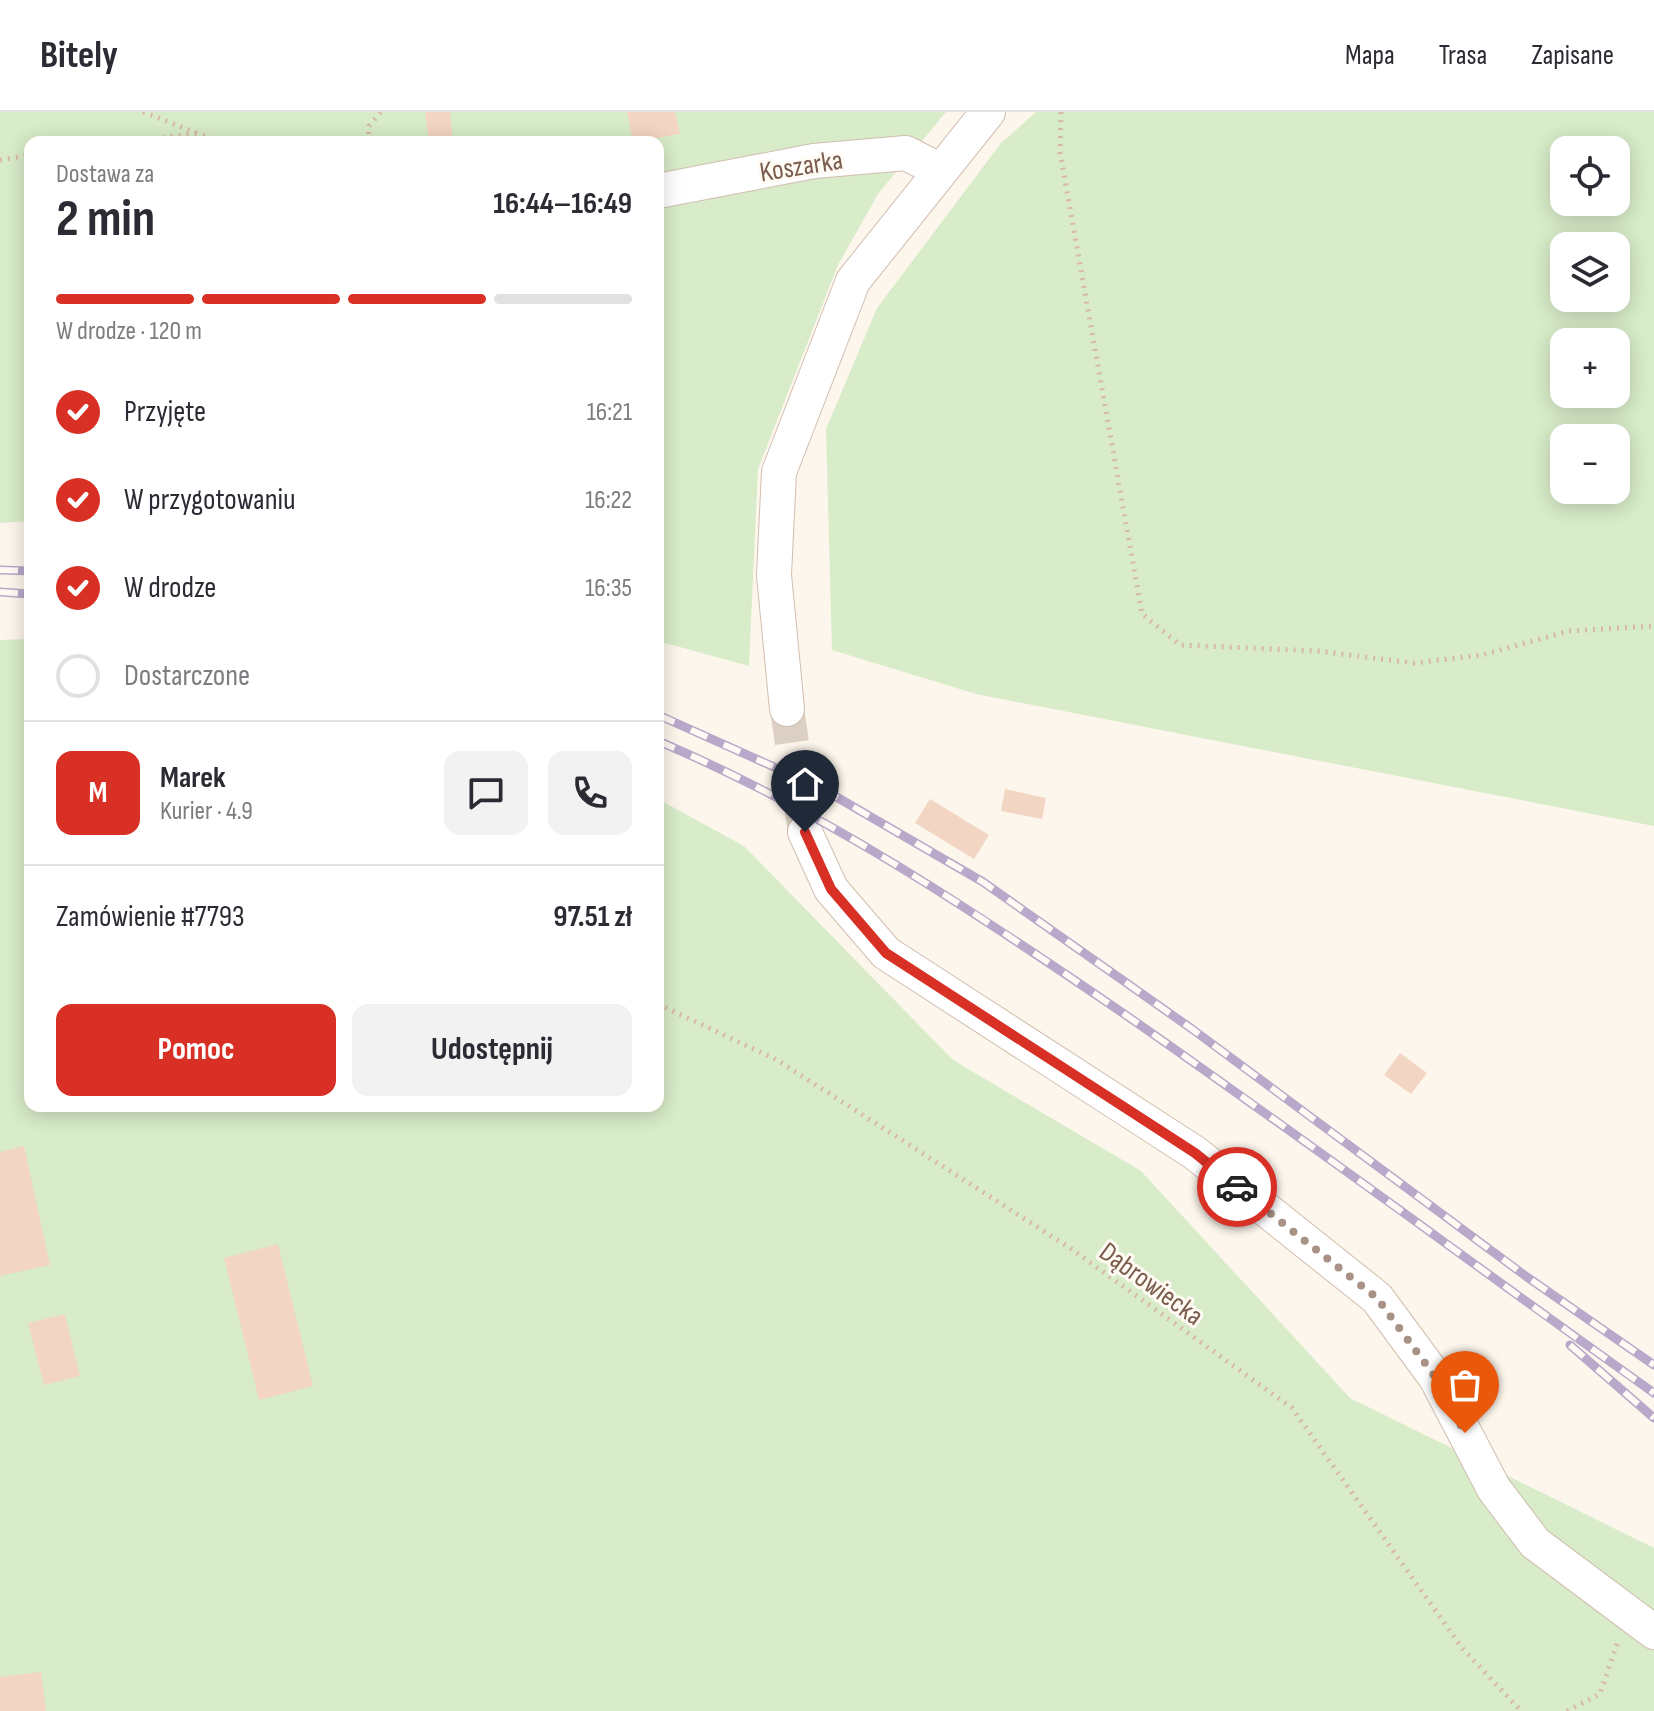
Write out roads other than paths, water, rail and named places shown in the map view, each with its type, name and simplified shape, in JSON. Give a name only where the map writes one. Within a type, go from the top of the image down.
[{"type":"street","points":[[787,709],[774,575],[779,472],[853,281],[988,112]]},
{"type":"street","name":"Koszarka","points":[[664,190],[814,161],[906,153],[941,171]]},
{"type":"street","points":[[805,832],[831,889],[886,953],[1195,1153],[1377,1298],[1436,1378],[1494,1489],[1535,1543],[1640,1622]]},
{"type":"tunnel","points":[[787,709],[805,832]]},
{"type":"railway","points":[[0,570],[24,571]]},
{"type":"railway","points":[[0,592],[24,594]]},
{"type":"railway","points":[[664,718],[821,788],[983,882],[1192,1029],[1527,1277],[1654,1365]]},
{"type":"railway","points":[[664,744],[779,798],[837,830],[1006,935],[1185,1056],[1654,1393]]},
{"type":"railway","points":[[1570,1345],[1654,1418]]}]
